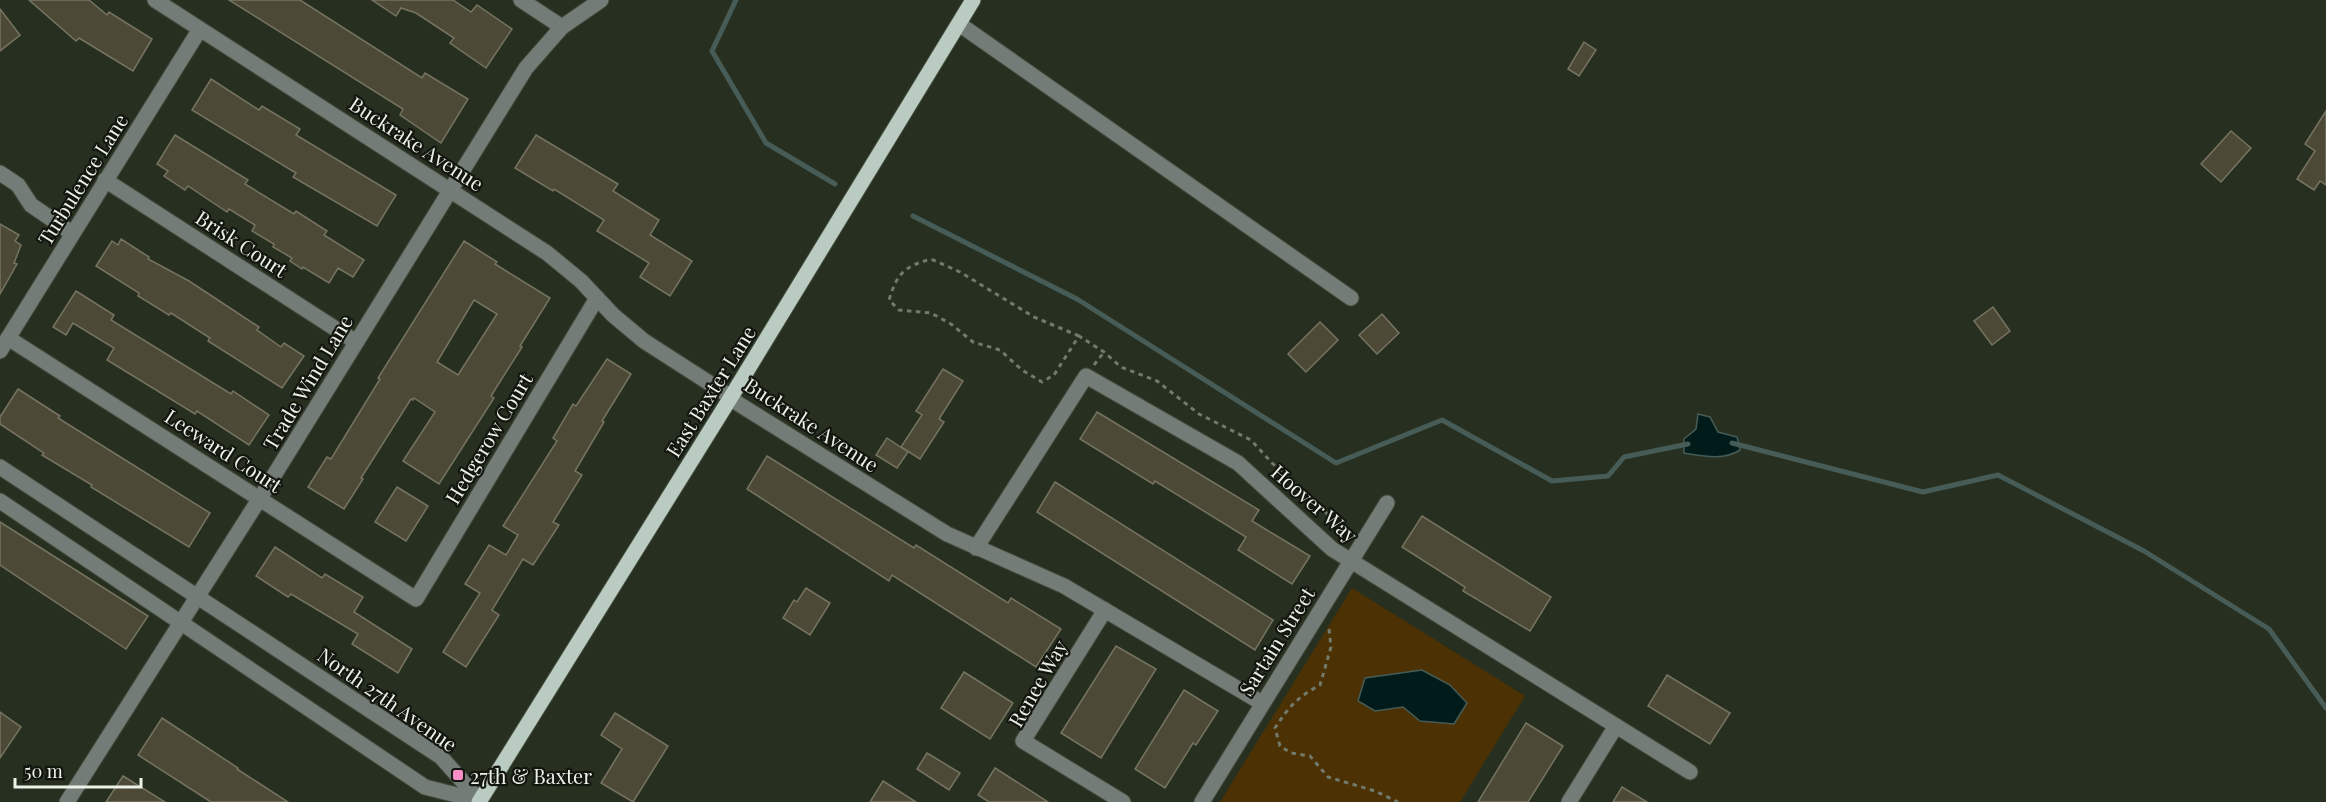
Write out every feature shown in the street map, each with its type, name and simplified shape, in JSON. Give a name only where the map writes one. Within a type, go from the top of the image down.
[{"type":"main road","name":"East Baxter Lane","points":[[482,802],[974,0]]},
{"type":"street","name":"Buckrake Avenue","points":[[155,0],[547,253],[644,341],[734,401],[947,534],[1064,586],[1262,703]]},
{"type":"street","points":[[521,0],[562,27]]},
{"type":"street","name":"Trade Wind Lane","points":[[67,802],[260,498],[526,68],[562,27],[601,0]]},
{"type":"street","points":[[958,24],[1351,298]]},
{"type":"street","name":"Turbulence Lane","points":[[4,344],[201,29]]},
{"type":"street","points":[[0,172],[18,185],[31,205],[72,233]]},
{"type":"street","name":"Brisk Court","points":[[105,180],[356,342]]},
{"type":"street","name":"Hedgerow Court","points":[[416,599],[597,298]]},
{"type":"street","name":"Leeward Court","points":[[4,344],[260,498],[416,599]]},
{"type":"street","name":"Hoover Way","points":[[976,548],[1086,375],[1238,463],[1332,549],[1690,772]]},
{"type":"street","name":"North 27th Avenue","points":[[0,467],[441,757],[482,802]]},
{"type":"street","points":[[0,501],[425,787],[482,802]]},
{"type":"street","name":"Sartain Street","points":[[1202,802],[1387,503]]},
{"type":"street","name":"Renee Way","points":[[1105,610],[1023,741],[1123,802]]},
{"type":"street","points":[[1569,802],[1616,726]]},
{"type":"path","points":[[1328,627],[1330,647],[1320,685],[1302,695],[1288,708],[1275,728],[1280,746],[1291,753],[1310,756],[1328,777],[1375,791],[1398,802]]},
{"type":"shaded area","points":[[1352,588],[1525,696],[1460,802],[1220,802]]},
{"type":"water","points":[[1698,414],[1710,417],[1718,432],[1737,437],[1740,450],[1720,457],[1684,453],[1684,439],[1696,429]]},
{"type":"water","points":[[1422,670],[1450,685],[1467,703],[1454,724],[1420,721],[1403,707],[1375,711],[1358,701],[1365,678]]},
{"type":"building","points":[[29,0],[89,0],[107,15],[109,12],[152,39],[133,71],[79,38],[76,41]]},
{"type":"building","points":[[229,0],[300,0],[422,78],[425,73],[468,99],[441,143],[400,115],[403,109]]},
{"type":"building","points":[[372,0],[453,0],[471,12],[477,5],[512,29],[486,68],[450,43],[454,38],[416,13],[401,8],[396,16]]},
{"type":"building","points":[[0,9],[20,35],[0,51]]},
{"type":"building","points":[[1584,42],[1596,50],[1579,76],[1568,69]]},
{"type":"building","points":[[211,79],[259,110],[262,106],[300,129],[296,135],[396,195],[377,226],[293,177],[296,173],[192,110]]},
{"type":"building","points":[[2326,111],[2326,185],[2320,181],[2314,190],[2297,179],[2315,151],[2305,144]]},
{"type":"building","points":[[2231,131],[2251,148],[2221,182],[2201,164]]},
{"type":"building","points":[[175,135],[248,180],[245,184],[294,214],[296,211],[327,231],[324,235],[364,260],[353,277],[338,268],[329,283],[303,267],[302,269],[290,261],[292,258],[273,247],[274,244],[252,231],[255,225],[229,209],[227,212],[188,186],[185,190],[164,176],[168,171],[157,164]]},
{"type":"building","points":[[536,135],[618,184],[613,191],[659,220],[650,235],[692,261],[670,296],[640,277],[649,263],[597,231],[604,220],[515,168]]},
{"type":"building","points":[[0,224],[19,235],[15,241],[21,245],[14,263],[17,264],[0,294]]},
{"type":"building","points":[[121,239],[149,257],[148,259],[189,281],[259,327],[257,330],[281,347],[284,343],[304,356],[282,388],[208,341],[210,338],[171,313],[169,315],[138,296],[139,293],[96,266],[112,241],[118,245]]},
{"type":"building","points":[[464,241],[497,262],[495,264],[550,298],[491,396],[494,398],[439,484],[403,461],[435,412],[414,398],[411,399],[361,478],[363,479],[344,509],[308,487],[327,457],[331,459],[380,379],[378,378]],"holes":[[[474,300],[497,314],[458,375],[437,362]]]},
{"type":"building","points":[[76,291],[114,315],[111,320],[231,394],[233,391],[269,415],[249,445],[197,411],[195,414],[107,360],[114,348],[73,323],[66,335],[53,327]]},
{"type":"building","points":[[1993,307],[2010,331],[1992,345],[1974,321]]},
{"type":"building","points":[[1382,314],[1399,333],[1377,354],[1359,335]]},
{"type":"building","points":[[1320,322],[1338,340],[1306,372],[1288,354]]},
{"type":"building","points":[[607,359],[631,374],[575,471],[582,475],[553,522],[559,525],[533,565],[523,559],[492,610],[499,615],[466,667],[443,652],[480,593],[465,584],[489,545],[506,555],[518,535],[503,526],[557,441],[553,438],[573,404],[576,406]]},
{"type":"building","points":[[943,369],[963,381],[939,419],[944,422],[920,459],[901,447],[922,415],[916,411]]},
{"type":"building","points":[[18,389],[60,416],[58,418],[210,513],[189,547],[91,487],[92,485],[42,455],[44,453],[0,424],[0,417]]},
{"type":"building","points":[[1097,412],[1259,510],[1252,521],[1310,556],[1292,584],[1238,550],[1246,537],[1155,481],[1153,484],[1080,439]]},
{"type":"building","points":[[887,438],[908,452],[897,468],[876,455]]},
{"type":"building","points":[[767,456],[914,548],[916,545],[1008,603],[1011,598],[1061,629],[1036,667],[892,575],[889,581],[747,489]]},
{"type":"building","points":[[1055,482],[1273,620],[1255,650],[1037,512]]},
{"type":"building","points":[[397,487],[428,506],[406,541],[375,522]]},
{"type":"building","points":[[1422,516],[1551,597],[1530,631],[1463,591],[1465,587],[1402,547]]},
{"type":"building","points":[[0,522],[148,616],[126,649],[0,565]]},
{"type":"building","points":[[275,547],[322,578],[325,574],[363,597],[354,612],[412,649],[398,673],[352,644],[358,634],[291,594],[288,597],[256,576]]},
{"type":"building","points":[[806,588],[830,603],[810,635],[783,618],[794,600],[797,602]]},
{"type":"building","points":[[1116,646],[1156,669],[1101,758],[1061,733]]},
{"type":"building","points":[[964,672],[1013,703],[990,739],[941,708]]},
{"type":"building","points":[[1667,675],[1730,713],[1710,744],[1648,706]]},
{"type":"building","points":[[1184,690],[1218,711],[1196,745],[1193,743],[1165,788],[1135,769]]},
{"type":"building","points":[[0,712],[21,727],[0,758]]},
{"type":"building","points":[[615,713],[668,746],[633,802],[601,783],[622,749],[601,735]]},
{"type":"building","points":[[162,718],[288,802],[211,802],[138,755]]},
{"type":"building","points":[[1526,723],[1563,746],[1528,802],[1478,802]]},
{"type":"building","points":[[927,753],[960,773],[949,790],[917,769]]},
{"type":"building","points":[[995,768],[1048,802],[989,802],[978,795]]},
{"type":"building","points":[[123,776],[165,802],[106,802]]},
{"type":"building","points":[[883,781],[916,802],[870,802]]},
{"type":"building","points":[[1622,787],[1647,802],[1613,802]]},
{"type":"waterway","points":[[736,0],[712,51],[766,143],[835,184]]},
{"type":"waterway","points":[[913,216],[1077,299],[1336,463],[1442,420],[1552,481],[1608,476],[1624,457],[1688,444]]},
{"type":"waterway","points":[[1732,443],[1923,492],[1998,475],[2144,551],[2269,629],[2326,708]]},
{"type":"place","name":"27th & Baxter","points":[[458,775]]}]
